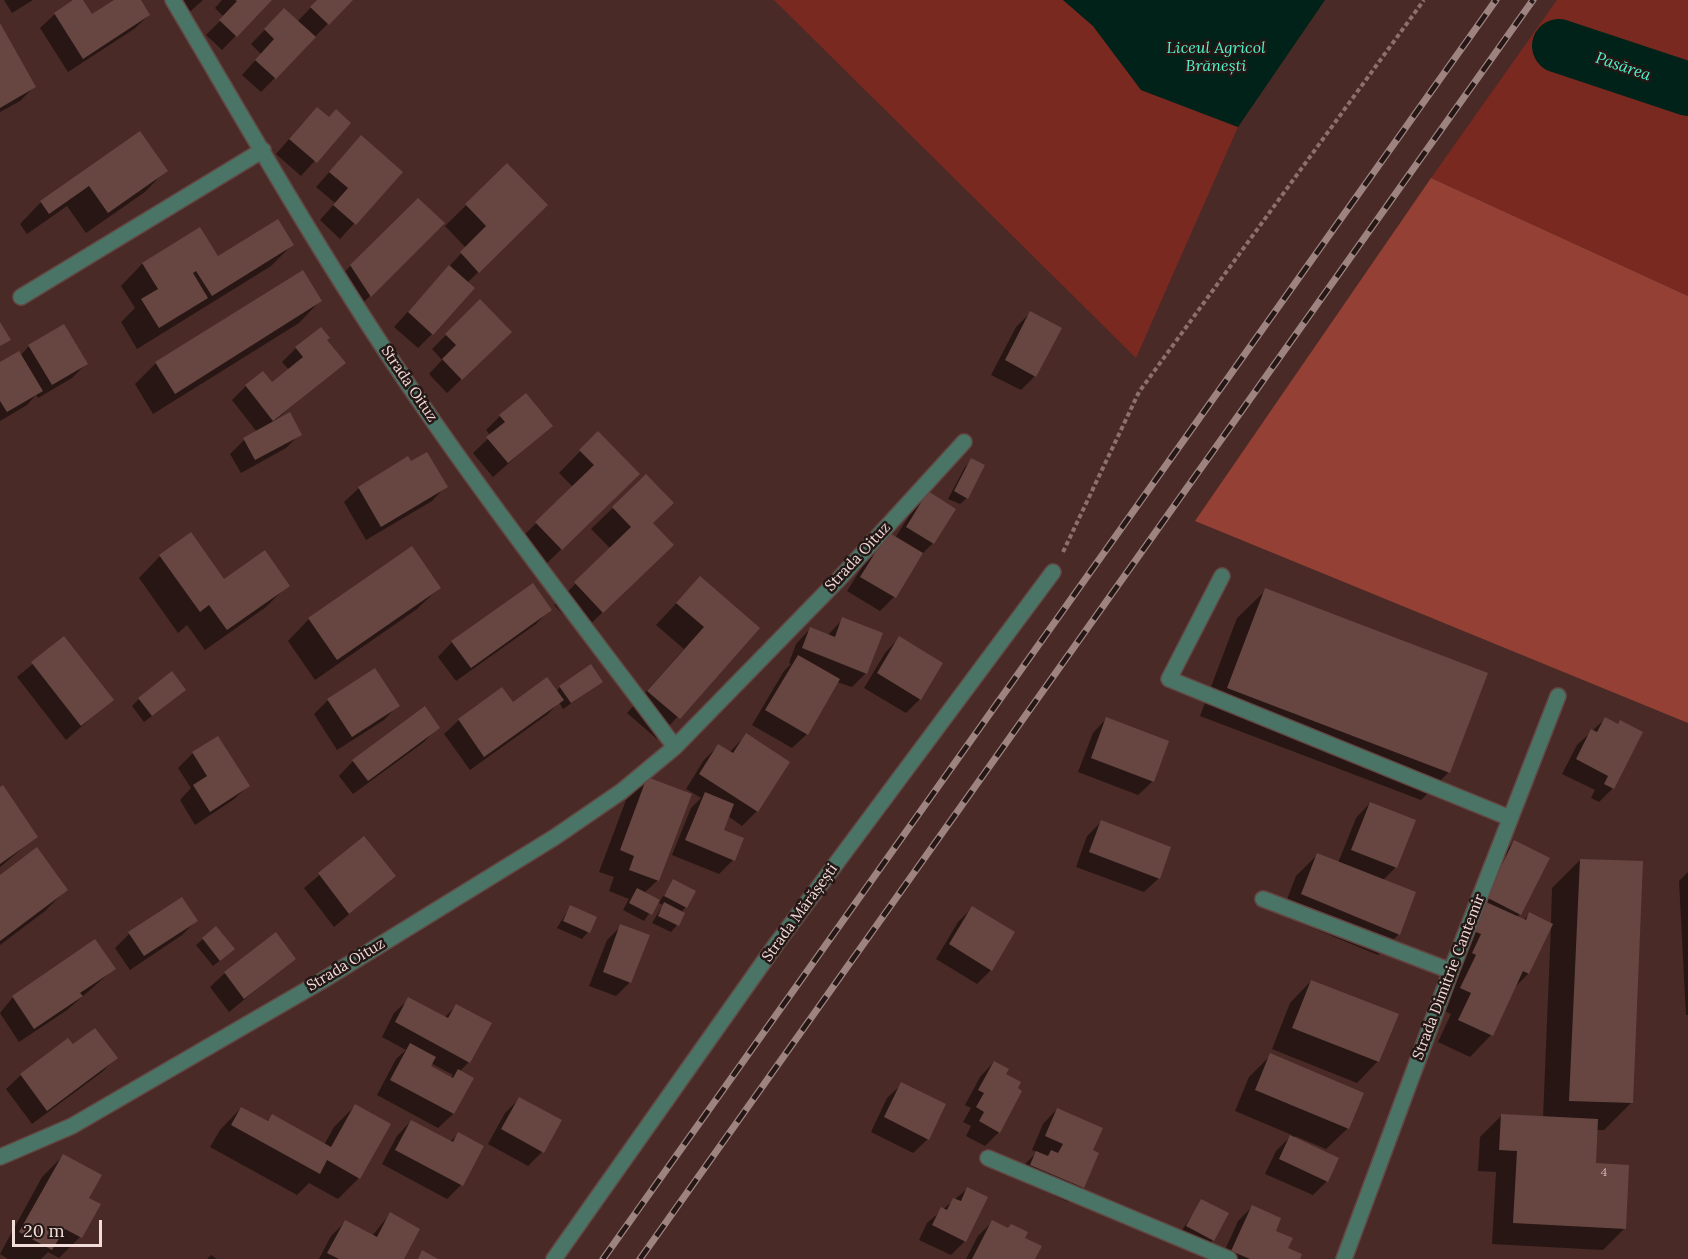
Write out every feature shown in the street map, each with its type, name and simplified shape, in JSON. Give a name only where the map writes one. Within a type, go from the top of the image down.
[{"type":"street","name":"Strada Oituz","points":[[174,0],[262,150],[396,367],[477,483],[675,747]]},
{"type":"street","points":[[21,297],[262,150]]},
{"type":"street","name":"Strada Oituz","points":[[0,1157],[72,1126],[320,982],[555,837],[622,790],[675,747],[839,579],[964,442]]},
{"type":"street","name":"Strada Mărășești","points":[[554,1259],[777,943],[1053,573]]},
{"type":"street","points":[[1222,576],[1169,679],[1510,818]]},
{"type":"street","name":"Strada Dimitrie Cantemir","points":[[1344,1259],[1451,970],[1558,696]]},
{"type":"street","points":[[1263,899],[1451,970]]},
{"type":"street","points":[[988,1158],[1229,1259]]},
{"type":"path","points":[[1053,573],[1139,392],[1424,0]]},
{"type":"shaded area","points":[[774,0],[1063,0],[1093,26],[1141,90],[1238,127],[1136,358]]},
{"type":"shaded area","points":[[1557,0],[1688,0],[1688,296],[1431,178]]},
{"type":"shaded area","points":[[1431,178],[1688,296],[1688,723],[1195,521]]},
{"type":"water","name":"Liceul Agricol Brănești","points":[[1063,0],[1325,0],[1238,127],[1141,90],[1093,26]]},
{"type":"building","points":[[73,0],[83,0],[92,14],[114,0],[141,0],[150,15],[83,59],[54,13]]},
{"type":"building","points":[[235,0],[272,0],[237,37],[219,20],[237,1]]},
{"type":"building","points":[[317,0],[353,0],[329,25],[310,7]]},
{"type":"building","points":[[284,8],[316,37],[276,79],[255,60],[274,39],[264,29]]},
{"type":"building","points":[[0,23],[36,87],[0,108]]},
{"type":"building","points":[[317,107],[329,117],[336,109],[351,123],[317,163],[289,139]]},
{"type":"building","points":[[140,131],[168,171],[108,213],[89,186],[49,214],[40,201]]},
{"type":"building","points":[[361,135],[403,172],[356,225],[333,205],[348,188],[329,172]]},
{"type":"building","points":[[507,163],[548,205],[479,273],[460,252],[486,226],[465,204]]},
{"type":"building","points":[[418,198],[445,223],[371,297],[350,265]]},
{"type":"building","points":[[278,219],[294,245],[212,296],[196,271],[193,273],[208,298],[159,328],[141,299],[158,289],[142,263],[200,227],[218,256]]},
{"type":"building","points":[[449,265],[475,288],[433,335],[408,312]]},
{"type":"building","points":[[303,270],[322,301],[175,394],[155,362]]},
{"type":"building","points":[[480,299],[512,332],[462,380],[442,359],[456,345],[445,334]]},
{"type":"building","points":[[1030,311],[1062,328],[1036,377],[1005,360]]},
{"type":"building","points":[[0,322],[11,340],[0,346]]},
{"type":"building","points":[[64,324],[88,364],[52,385],[28,345]]},
{"type":"building","points":[[321,327],[330,338],[327,340],[346,363],[273,421],[245,385],[263,371],[272,382],[303,357],[295,347]]},
{"type":"building","points":[[19,351],[43,391],[7,412],[0,401],[0,362]]},
{"type":"building","points":[[526,393],[553,426],[508,463],[486,437],[505,422],[499,415]]},
{"type":"building","points":[[290,412],[302,435],[255,460],[243,438]]},
{"type":"building","points":[[598,431],[640,474],[562,550],[535,522],[594,465],[579,450]]},
{"type":"building","points":[[427,452],[448,487],[381,527],[358,487],[408,456],[411,461]]},
{"type":"building","points":[[971,458],[985,465],[968,499],[954,491]]},
{"type":"building","points":[[646,474],[674,503],[653,523],[674,545],[603,613],[574,582],[631,527],[612,507]]},
{"type":"building","points":[[928,491],[956,509],[934,544],[906,527]]},
{"type":"building","points":[[191,532],[224,579],[265,550],[290,586],[227,630],[209,605],[200,612],[159,555]]},
{"type":"building","points":[[888,532],[923,553],[896,598],[860,577]]},
{"type":"building","points":[[412,546],[441,588],[337,660],[308,618]]},
{"type":"building","points":[[700,576],[760,628],[680,719],[647,691],[704,627],[676,603]]},
{"type":"building","points":[[533,583],[552,610],[471,668],[451,641]]},
{"type":"building","points":[[1265,588],[1488,673],[1450,773],[1227,688]]},
{"type":"building","points":[[842,617],[883,633],[867,674],[802,648],[810,627],[835,637]]},
{"type":"building","points":[[64,636],[114,700],[81,726],[31,662]]},
{"type":"building","points":[[899,636],[943,663],[921,700],[877,673]]},
{"type":"building","points":[[798,655],[840,679],[808,735],[765,710]]},
{"type":"building","points":[[591,664],[603,682],[571,703],[559,686]]},
{"type":"building","points":[[375,668],[400,706],[352,737],[327,699]]},
{"type":"building","points":[[172,671],[186,690],[152,716],[138,698]]},
{"type":"building","points":[[547,677],[564,700],[484,757],[458,719],[502,687],[513,702]]},
{"type":"building","points":[[425,706],[440,728],[368,781],[352,760]]},
{"type":"building","points":[[1106,717],[1169,741],[1154,782],[1091,758]]},
{"type":"building","points":[[1605,717],[1618,724],[1620,720],[1643,732],[1614,789],[1604,784],[1608,776],[1576,759],[1591,729],[1597,732]]},
{"type":"building","points":[[746,733],[790,762],[758,812],[699,774],[718,744],[733,753]]},
{"type":"building","points":[[218,736],[250,786],[210,812],[193,785],[207,776],[192,752]]},
{"type":"building","points":[[647,777],[692,794],[659,881],[629,870],[634,856],[620,850]]},
{"type":"building","points":[[3,785],[38,837],[0,864],[0,787]]},
{"type":"building","points":[[705,792],[734,804],[724,830],[744,838],[735,861],[685,840]]},
{"type":"building","points":[[1370,802],[1416,820],[1397,868],[1351,850]]},
{"type":"building","points":[[1101,820],[1171,847],[1160,879],[1089,852]]},
{"type":"building","points":[[364,836],[396,876],[349,914],[318,873]]},
{"type":"building","points":[[1514,840],[1550,858],[1521,915],[1486,897]]},
{"type":"building","points":[[37,847],[68,890],[0,941],[0,875]]},
{"type":"building","points":[[1317,853],[1416,892],[1400,935],[1301,894]]},
{"type":"building","points":[[1580,859],[1643,861],[1633,1103],[1569,1101]]},
{"type":"building","points":[[673,879],[696,891],[687,908],[664,896]]},
{"type":"building","points":[[637,888],[660,900],[652,915],[629,903]]},
{"type":"building","points":[[182,897],[198,921],[144,956],[128,932]]},
{"type":"building","points":[[664,902],[685,913],[679,926],[658,916]]},
{"type":"building","points":[[1486,902],[1526,920],[1529,912],[1553,924],[1529,974],[1523,971],[1493,1036],[1458,1020],[1471,993],[1460,988],[1476,955],[1472,953],[1481,934],[1473,931]]},
{"type":"building","points":[[570,905],[597,917],[590,933],[563,921]]},
{"type":"building","points":[[972,906],[1015,932],[992,971],[949,944]]},
{"type":"building","points":[[620,924],[650,935],[631,983],[603,972]]},
{"type":"building","points":[[216,926],[235,949],[220,961],[202,938]]},
{"type":"building","points":[[276,932],[296,959],[244,999],[224,972]]},
{"type":"building","points":[[95,939],[116,969],[80,993],[83,996],[34,1029],[12,996]]},
{"type":"building","points":[[1311,980],[1399,1014],[1379,1062],[1292,1028]]},
{"type":"building","points":[[408,997],[448,1018],[456,1004],[492,1023],[470,1063],[395,1022]]},
{"type":"building","points":[[95,1028],[118,1058],[47,1111],[20,1074],[68,1038],[73,1044]]},
{"type":"building","points":[[410,1043],[436,1057],[431,1066],[453,1078],[458,1069],[474,1078],[454,1114],[390,1080]]},
{"type":"building","points":[[1270,1053],[1364,1093],[1349,1129],[1255,1090]]},
{"type":"building","points":[[994,1061],[1009,1069],[1006,1074],[1021,1082],[1018,1088],[1022,1091],[1000,1133],[979,1121],[984,1112],[976,1107],[984,1093],[978,1090]]},
{"type":"building","points":[[901,1082],[946,1104],[929,1140],[884,1117]]},
{"type":"building","points":[[519,1097],[562,1120],[544,1153],[501,1129]]},
{"type":"building","points":[[355,1104],[391,1124],[360,1179],[327,1160],[320,1174],[231,1125],[241,1107],[268,1121],[272,1114],[331,1147]]},
{"type":"building","points":[[1057,1108],[1103,1128],[1093,1150],[1099,1153],[1084,1188],[1030,1165],[1036,1151],[1048,1156],[1051,1150],[1058,1153],[1063,1144],[1045,1136]]},
{"type":"building","points":[[1501,1114],[1598,1119],[1596,1163],[1629,1165],[1626,1229],[1513,1223],[1517,1151],[1499,1150]]},
{"type":"building","points":[[411,1120],[453,1142],[458,1132],[484,1146],[463,1186],[395,1150]]},
{"type":"building","points":[[1290,1135],[1339,1158],[1328,1182],[1279,1159]]},
{"type":"building","points":[[63,1154],[102,1175],[89,1198],[101,1204],[82,1238],[65,1229],[52,1250],[19,1232]]},
{"type":"building","points":[[967,1187],[988,1197],[966,1242],[932,1225],[941,1207],[947,1210],[953,1198],[961,1201]]},
{"type":"building","points":[[1201,1199],[1229,1213],[1214,1241],[1186,1226]]},
{"type":"building","points":[[1252,1205],[1281,1218],[1276,1231],[1293,1238],[1288,1248],[1302,1254],[1300,1259],[1250,1259],[1231,1251]]},
{"type":"building","points":[[390,1212],[420,1229],[404,1259],[339,1259],[327,1253],[345,1220],[377,1237]]},
{"type":"building","points":[[992,1220],[1008,1228],[1011,1224],[1028,1232],[1025,1238],[1042,1246],[1035,1259],[972,1259]]},
{"type":"building","points":[[422,1250],[438,1259],[418,1259]]},
{"type":"waterway","name":"Pasărea","points":[[1559,46],[1688,89]]},
{"type":"railway","points":[[603,1259],[1496,0]]},
{"type":"railway","points":[[640,1259],[1533,0]]}]
